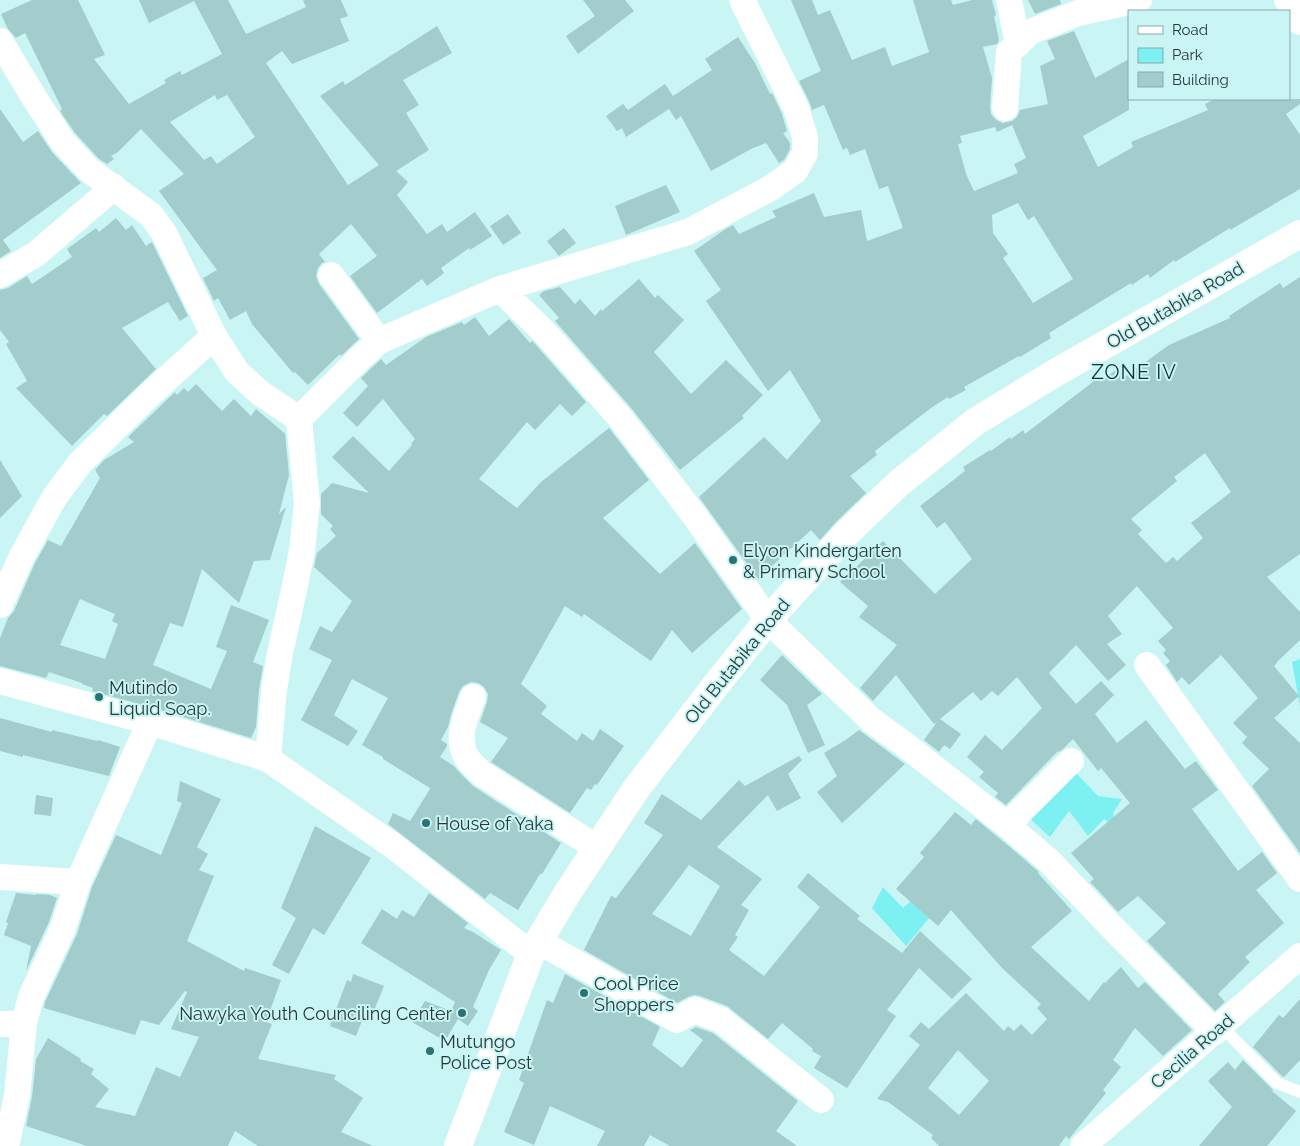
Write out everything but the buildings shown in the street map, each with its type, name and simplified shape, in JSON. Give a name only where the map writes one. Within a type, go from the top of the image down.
[{"type":"main road","name":"Old Butabika Road","points":[[458,1146],[535,947],[568,892],[636,789],[768,620],[847,533],[898,484],[975,422],[1055,373],[1300,234]]},
{"type":"street","points":[[299,419],[378,341],[500,289],[688,232],[769,189],[795,172],[805,153],[805,137],[796,108],[742,0]]},
{"type":"street","points":[[1009,0],[1018,44]]},
{"type":"street","points":[[1005,108],[1009,52],[1030,32],[1078,13],[1139,0]]},
{"type":"street","points":[[1287,0],[1300,22]]},
{"type":"street","points":[[0,41],[63,142],[89,170],[151,215],[164,233],[214,336],[237,372],[260,393],[299,419]]},
{"type":"street","points":[[0,275],[36,254],[114,187]]},
{"type":"street","points":[[332,275],[378,341]]},
{"type":"street","points":[[500,289],[548,335],[621,420],[694,515],[768,620],[871,720],[1008,825],[1049,861],[1111,926],[1218,1029]]},
{"type":"street","points":[[0,605],[22,556],[54,498],[80,463],[149,395],[214,336]]},
{"type":"street","points":[[268,759],[280,653],[300,559],[307,503],[299,419]]},
{"type":"street","points":[[1146,665],[1300,878]]},
{"type":"street","points":[[0,681],[150,722],[268,759],[535,947],[677,1020],[695,1010],[721,1020],[821,1100]]},
{"type":"street","points":[[473,697],[463,723],[462,745],[467,759],[481,772],[597,848]]},
{"type":"street","points":[[6,1146],[17,1096],[12,1024],[31,998],[63,928],[78,882],[150,722]]},
{"type":"street","points":[[1008,825],[1071,761]]},
{"type":"street","points":[[0,877],[78,882]]},
{"type":"street","name":"Cecilia Road","points":[[1083,1146],[1300,956]]},
{"type":"lane","points":[[1218,1029],[1276,1083],[1300,1092]]},
{"type":"green space","points":[[1300,659],[1300,707],[1292,662]]},
{"type":"green space","points":[[1074,771],[1098,796],[1122,799],[1113,813],[1117,830],[1104,819],[1088,836],[1069,811],[1050,837],[1026,815]]},
{"type":"green space","points":[[883,887],[903,908],[912,900],[930,917],[906,946],[872,908]]},
{"type":"place","name":"Elyon Kindergarten & Primary School","points":[[733,560]]},
{"type":"place","name":"Mutindo Liquid Soap.","points":[[99,697]]},
{"type":"place","name":"House of Yaka","points":[[426,823]]},
{"type":"place","name":"Cool Price Shoppers","points":[[584,993]]},
{"type":"place","name":"Nawyka Youth Counciling Center","points":[[462,1013]]},
{"type":"place","name":"Mutungo Police Post","points":[[430,1051]]},
{"type":"district","name":"ZONE IV","points":[[1134,372]]}]
